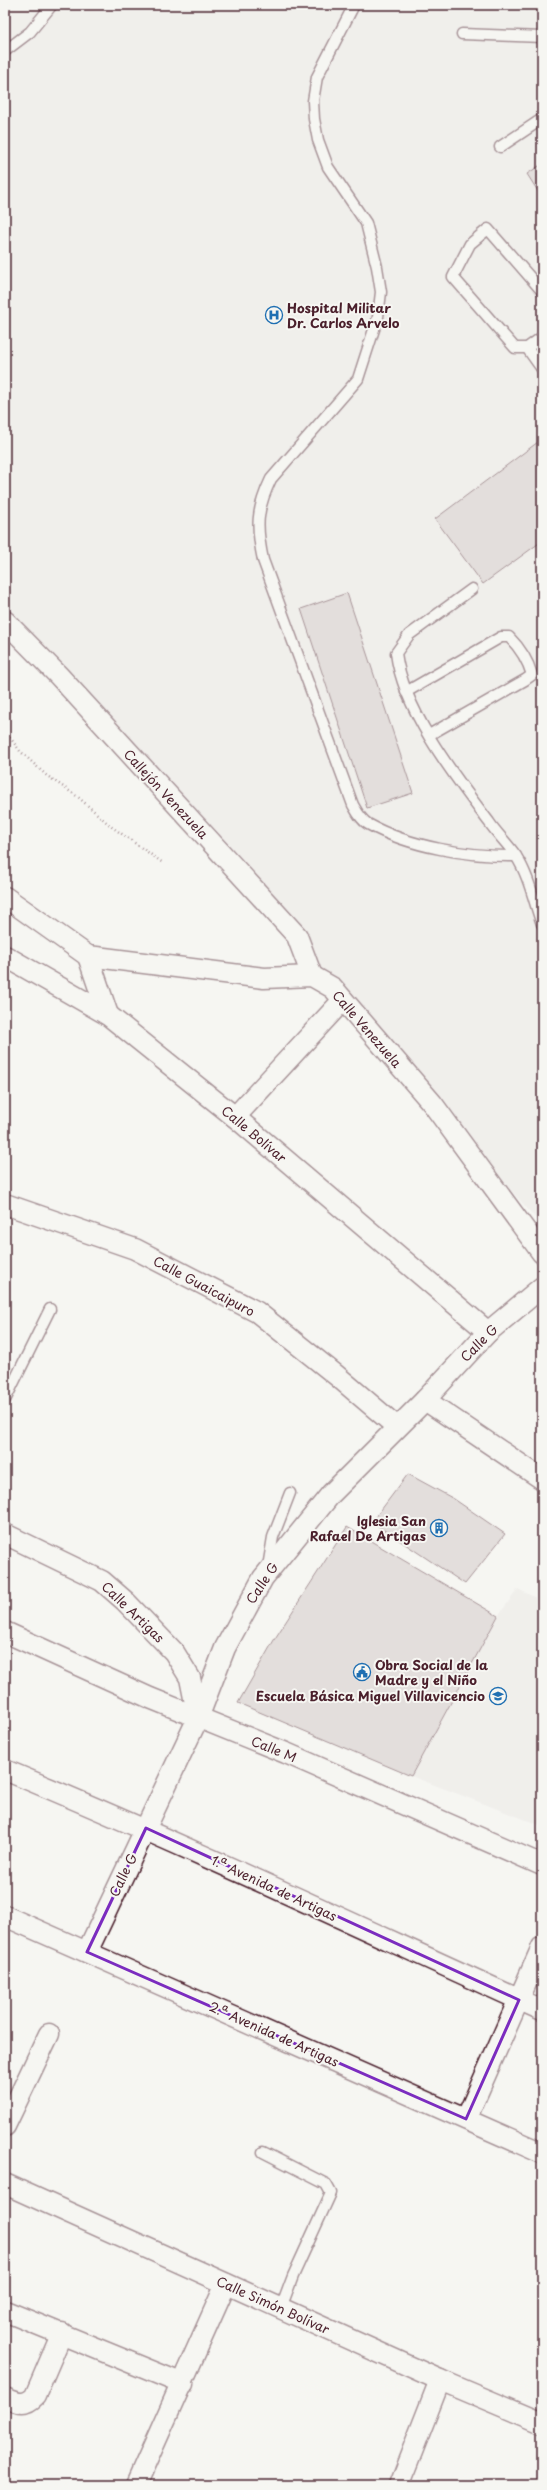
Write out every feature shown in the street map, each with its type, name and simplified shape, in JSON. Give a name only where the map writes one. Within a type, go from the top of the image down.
[{"type":"street","name":"Callejón Venezuela","points":[[5,621],[59,676],[297,936],[312,976]]},
{"type":"street","points":[[5,897],[88,956],[264,978],[312,976]]},
{"type":"street","name":"Calle Bolívar","points":[[5,956],[108,1015],[236,1117],[488,1332]]},
{"type":"street","points":[[88,956],[108,1015]]},
{"type":"street","name":"Calle Venezuela","points":[[312,976],[333,988],[432,1103],[542,1253]]},
{"type":"street","points":[[236,1117],[343,1000]]},
{"type":"street","name":"Calle Guaicaipuro","points":[[5,1204],[135,1249],[257,1312],[336,1375],[397,1427]]},
{"type":"street","name":"Calle G","points":[[87,1952],[198,1718],[225,1648],[243,1612],[267,1573],[331,1494],[425,1400],[488,1332],[542,1286]]},
{"type":"street","points":[[425,1400],[542,1479]]},
{"type":"street","name":"Calle Artigas","points":[[5,1534],[102,1580],[125,1601],[174,1652],[190,1678],[198,1718]]},
{"type":"street","name":"Calle M","points":[[5,1632],[198,1718],[286,1754],[542,1865]]},
{"type":"street","name":"1.ª Avenida de Artigas","points":[[5,1770],[146,1828],[361,1929],[542,2010]]},
{"type":"street","name":"2.ª Avenida de Artigas","points":[[5,1916],[542,2153]]},
{"type":"street","points":[[466,2119],[542,1947]]},
{"type":"street","points":[[5,2126],[49,2034]]},
{"type":"street","name":"Calle Simón Bolívar","points":[[5,2184],[440,2380],[542,2423]]},
{"type":"street","points":[[136,2485],[183,2384],[226,2284]]},
{"type":"street","points":[[5,2311],[62,2333],[183,2384]]},
{"type":"street","points":[[5,2398],[18,2404],[24,2404],[35,2396],[62,2333]]},
{"type":"street","points":[[399,2485],[440,2380]]},
{"type":"lane","points":[[5,51],[30,32],[52,5]]},
{"type":"lane","points":[[354,5],[317,77],[313,101],[314,120],[318,140],[328,167],[366,223],[377,267],[381,292],[378,317],[358,379],[270,479],[262,497],[257,517],[259,542],[265,568],[358,815],[367,824],[408,840],[486,856],[516,856]]},
{"type":"lane","points":[[462,34],[542,37]]},
{"type":"lane","points":[[500,147],[542,119]]},
{"type":"lane","points":[[542,291],[488,229],[470,244],[453,277],[515,348],[527,348],[542,337]]},
{"type":"lane","points":[[527,348],[542,368]]},
{"type":"lane","points":[[472,589],[409,634],[396,653],[398,671],[406,692],[429,734],[489,823],[516,856],[524,872],[542,921]]},
{"type":"lane","points":[[406,692],[501,637],[509,637],[514,642],[529,667],[532,675],[525,680],[429,734]]},
{"type":"lane","points":[[5,1400],[50,1309]]},
{"type":"lane","points":[[267,1573],[273,1537],[290,1493]]},
{"type":"lane","points":[[263,2152],[326,2184],[331,2193],[292,2276],[281,2308]]},
{"type":"path","points":[[5,731],[20,751],[46,775],[78,797],[112,827],[163,863]]},
{"type":"highlighted area","points":[[146,1828],[519,2000],[466,2119],[87,1952]]},
{"type":"shaded area","name":"Hospital Militar Dr. Carlos Arvelo","points":[[5,5],[542,5],[542,1225],[5,626]]},
{"type":"shaded area","name":"Escuela Básica Miguel Villavicencio","points":[[518,1589],[542,1601],[542,1826],[411,1776],[498,1616]]},
{"type":"building","points":[[542,164],[542,196],[541,196],[527,174]]},
{"type":"building","points":[[542,439],[542,541],[483,584],[435,519]]},
{"type":"building","points":[[347,593],[413,793],[367,808],[301,609]]},
{"type":"building","name":"Iglesia San Rafael De Artigas","points":[[408,1474],[454,1499],[505,1534],[465,1584],[372,1522]]},
{"type":"building","name":"Obra Social de la Madre y el Niño","points":[[347,1527],[498,1616],[411,1776],[238,1703],[274,1640]]},
{"type":"place","name":"Hospital Militar Dr. Carlos Arvelo","points":[[274,315]]},
{"type":"place","name":"Iglesia San Rafael De Artigas","points":[[439,1528]]},
{"type":"place","name":"Obra Social de la Madre y el Niño","points":[[362,1672]]},
{"type":"place","name":"Escuela Básica Miguel Villavicencio","points":[[498,1696]]}]
